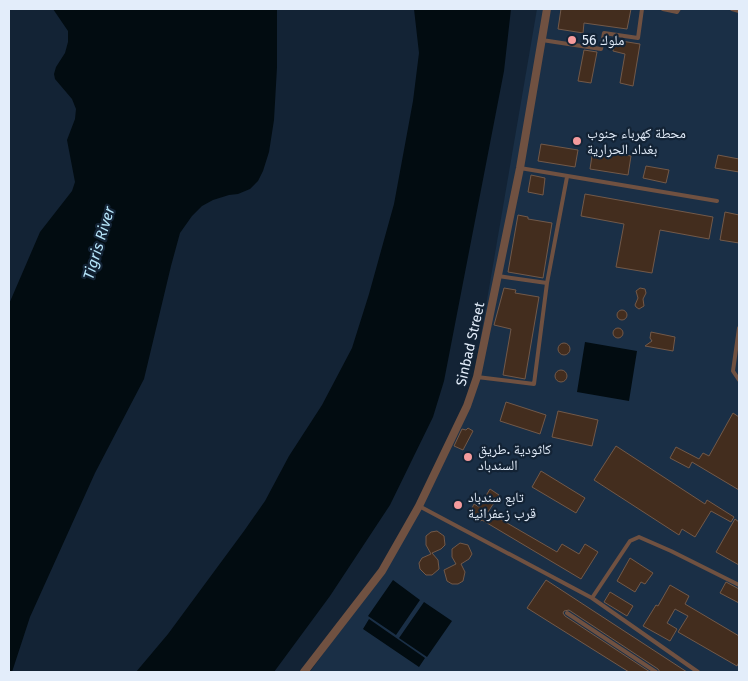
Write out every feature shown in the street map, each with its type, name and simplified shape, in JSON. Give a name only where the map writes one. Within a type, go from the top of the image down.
[{"type":"street","name":"Sinbad Street","points":[[304,672],[382,570],[419,506],[467,406],[477,377],[520,168],[546,9]]},
{"type":"lane","points":[[542,40],[601,49],[604,33],[638,38],[642,9]]},
{"type":"lane","points":[[663,9],[677,12],[679,9]]},
{"type":"lane","points":[[732,9],[739,11]]},
{"type":"lane","points":[[520,168],[717,201]]},
{"type":"lane","points":[[477,377],[534,384],[547,283],[567,177]]},
{"type":"lane","points":[[498,276],[547,283]]},
{"type":"lane","points":[[739,328],[733,371],[739,380]]},
{"type":"lane","points":[[419,506],[592,598],[698,672]]},
{"type":"lane","points":[[592,598],[630,541],[639,537],[739,585]]},
{"type":"lane","points":[[567,613],[656,672]]},
{"type":"shaded area","points":[[537,9],[739,9],[739,672],[310,672],[344,624],[415,513],[470,399]]},
{"type":"water","name":"Tigris River","points":[[53,9],[277,9],[277,67],[274,120],[269,152],[258,181],[250,189],[213,200],[202,206],[180,233],[144,379],[95,473],[30,617],[12,672],[9,672],[9,304],[40,232],[72,191],[75,182],[67,140],[75,119],[76,109],[72,99],[55,79],[54,74],[65,53],[68,31]]},
{"type":"water","points":[[414,9],[511,9],[504,71],[444,381],[433,417],[390,505],[330,596],[274,672],[136,672],[168,634],[265,501],[289,456],[322,405],[352,348],[394,204],[413,101],[419,53]]},
{"type":"water","points":[[585,342],[637,351],[629,401],[577,392]]},
{"type":"water","points":[[393,580],[420,600],[396,635],[368,616]]},
{"type":"water","points":[[424,602],[452,621],[427,657],[399,638]]},
{"type":"water","points":[[369,619],[425,658],[419,667],[363,629]]},
{"type":"building","points":[[561,9],[631,9],[627,29],[584,23],[583,33],[558,29]]},
{"type":"building","points":[[615,40],[640,44],[633,86],[620,83],[625,54],[613,51]]},
{"type":"building","points":[[584,50],[597,52],[591,83],[578,81]]},
{"type":"building","points":[[541,144],[578,150],[575,167],[538,161]]},
{"type":"building","points":[[593,149],[631,156],[628,175],[590,169]]},
{"type":"building","points":[[718,155],[739,159],[739,172],[715,168]]},
{"type":"building","points":[[646,166],[669,170],[666,183],[643,178]]},
{"type":"building","points":[[531,175],[545,178],[543,195],[528,192]]},
{"type":"building","points":[[585,194],[713,217],[709,239],[660,230],[652,273],[616,267],[624,224],[581,216]]},
{"type":"building","points":[[725,212],[739,215],[739,243],[720,240]]},
{"type":"building","points":[[518,215],[528,217],[528,219],[552,223],[543,278],[508,272]]},
{"type":"building","points":[[504,288],[516,290],[515,293],[539,297],[525,379],[503,375],[511,329],[494,325]]},
{"type":"building","points":[[640,288],[645,289],[646,293],[643,299],[644,306],[639,309],[635,305],[638,298],[636,291]]},
{"type":"building","points":[[620,310],[624,310],[627,315],[626,319],[620,320],[617,317],[617,313]]},
{"type":"building","points":[[616,328],[620,328],[623,333],[622,337],[616,338],[613,335],[613,331]]},
{"type":"building","points":[[651,332],[675,337],[673,351],[645,346],[652,341],[650,338]]},
{"type":"building","points":[[562,343],[566,343],[570,349],[566,355],[562,355],[558,351],[558,347]]},
{"type":"building","points":[[559,370],[563,370],[567,376],[563,382],[559,382],[555,378],[555,374]]},
{"type":"building","points":[[506,402],[546,415],[540,434],[500,421]]},
{"type":"building","points":[[558,411],[598,420],[592,446],[552,437]]},
{"type":"building","points":[[733,413],[739,417],[739,490],[692,462],[689,468],[670,458],[676,447],[699,459],[703,453],[709,456]]},
{"type":"building","points":[[468,428],[473,431],[463,450],[454,446],[462,429],[466,430]]},
{"type":"building","points":[[616,446],[705,504],[707,500],[734,517],[731,522],[711,511],[695,537],[682,529],[679,535],[594,480]]},
{"type":"building","points":[[541,471],[585,498],[576,513],[532,487]]},
{"type":"building","points":[[490,489],[499,495],[488,512],[557,552],[562,544],[579,554],[585,544],[598,552],[581,579],[469,514],[474,504],[479,507]]},
{"type":"building","points":[[735,519],[739,522],[739,565],[716,552]]},
{"type":"building","points":[[437,531],[444,536],[445,545],[432,553],[438,560],[439,569],[432,575],[426,575],[420,569],[419,563],[422,558],[431,554],[426,545],[426,536],[431,532]]},
{"type":"building","points":[[460,543],[468,545],[472,554],[469,559],[461,564],[465,572],[463,581],[458,584],[452,584],[447,581],[444,570],[456,564],[452,557],[452,549]]},
{"type":"building","points":[[630,558],[653,573],[645,584],[641,582],[635,592],[617,581]]},
{"type":"building","points":[[546,580],[687,672],[660,672],[569,610],[564,611],[565,616],[650,672],[629,672],[527,608]]},
{"type":"building","points":[[726,582],[739,589],[739,603],[720,593]]},
{"type":"building","points":[[670,585],[689,596],[685,604],[739,636],[739,662],[737,666],[678,632],[688,616],[675,609],[667,623],[677,629],[670,641],[643,626],[656,605],[658,606]]},
{"type":"building","points":[[610,592],[633,606],[627,616],[604,602]]},
{"type":"place","name":"ملوك 56","points":[[572,40]]},
{"type":"place","name":"محطة كهرباء جنوب بغداد الحرارية","points":[[577,141]]},
{"type":"place","name":"كاثودية .طريق السندباد","points":[[468,457]]},
{"type":"place","name":"تابع سندباد قرب زعفرانية","points":[[458,505]]}]
